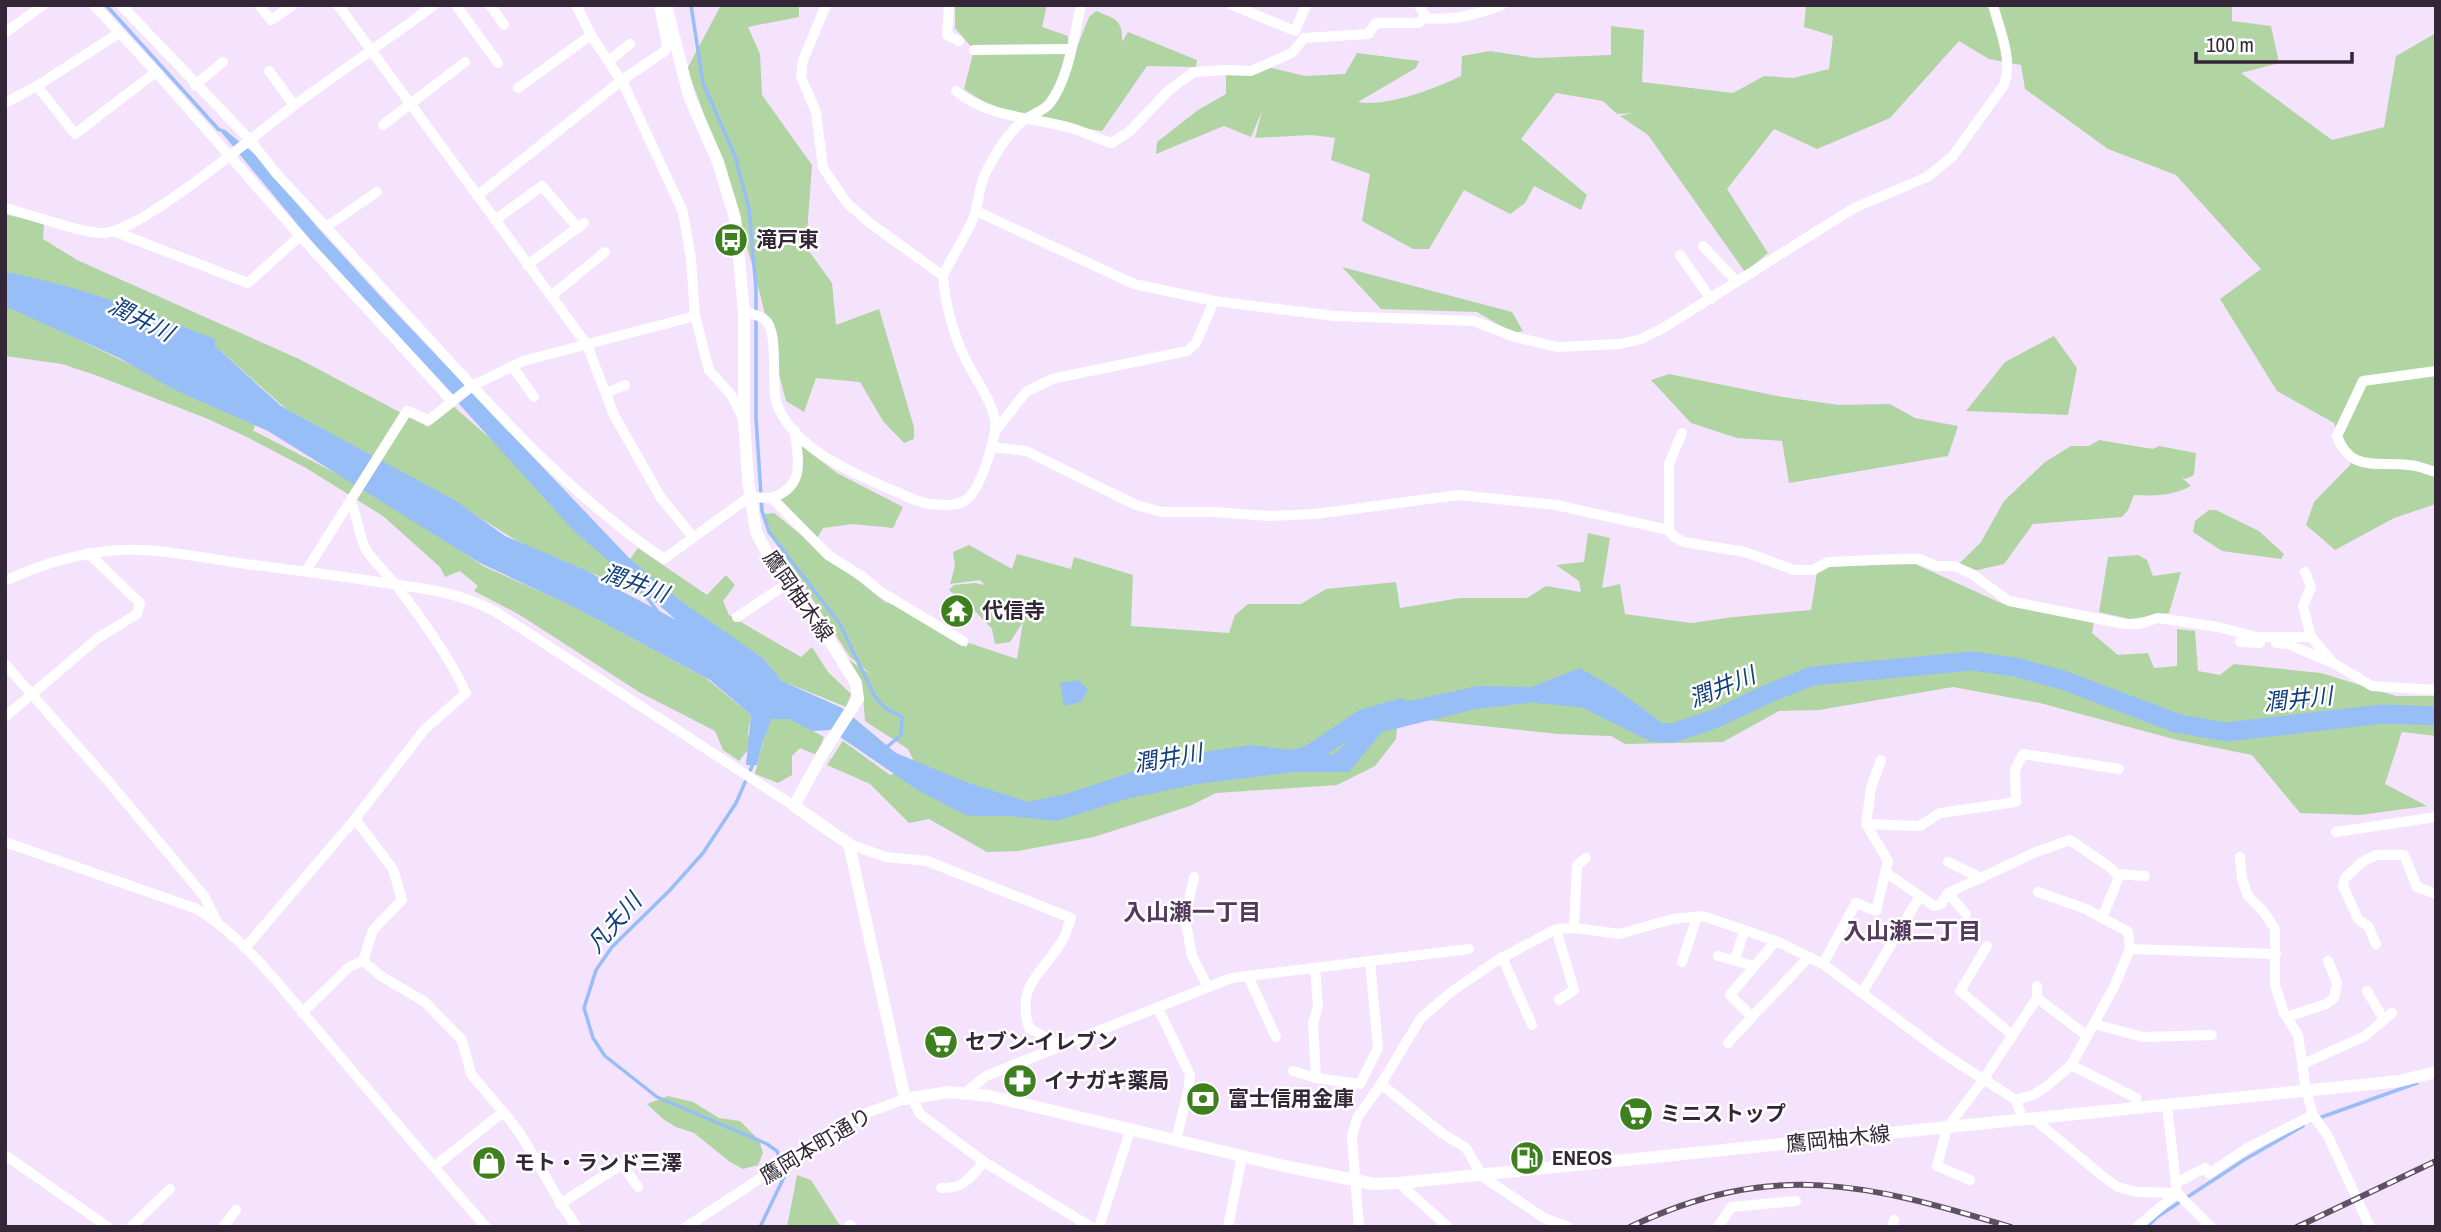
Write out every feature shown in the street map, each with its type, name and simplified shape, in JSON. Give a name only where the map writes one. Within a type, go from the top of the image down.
[{"type":"main road","name":"鷹岡柚木線","points":[[666,5],[689,96],[718,162],[735,218],[744,312],[744,419],[749,497],[756,532],[766,551],[814,617],[856,683],[858,699],[823,753],[794,806]]},
{"type":"main road","points":[[794,806],[849,844],[909,1098]]},
{"type":"main road","name":"鷹岡柚木線","points":[[1242,1156],[1374,1184],[1399,1183],[2400,1081],[2436,1072]]},
{"type":"main road","name":"鷹岡本町通り","points":[[909,1098],[965,1093],[990,1096],[1242,1156]]},
{"type":"street","points":[[5,33],[43,5]]},
{"type":"street","points":[[94,5],[231,154],[300,236],[452,400]]},
{"type":"street","points":[[121,5],[472,386],[529,444],[629,536],[664,559],[749,497],[772,498],[787,492],[798,472],[795,431]]},
{"type":"street","points":[[258,5],[271,20],[293,5]]},
{"type":"street","points":[[5,208],[88,231],[103,233],[122,229],[139,220],[231,154],[295,104],[434,5]]},
{"type":"street","points":[[456,5],[498,63]]},
{"type":"street","points":[[489,5],[504,25]]},
{"type":"street","points":[[576,5],[591,35],[622,80],[683,212],[691,259],[695,316],[709,370],[732,396],[744,419]]},
{"type":"street","points":[[477,196],[622,80],[665,51],[667,46],[659,5]]},
{"type":"street","points":[[826,5],[803,60],[801,77],[816,112],[822,168],[847,203],[943,276]]},
{"type":"street","points":[[949,5],[947,35],[959,41]]},
{"type":"street","points":[[996,430],[991,408],[956,336],[943,276],[967,233],[986,172],[1011,132],[1024,119],[1049,106],[1057,92],[1081,5]]},
{"type":"street","points":[[1231,5],[1295,31],[1306,5]]},
{"type":"street","points":[[1419,5],[1426,18]]},
{"type":"street","points":[[956,92],[982,107],[1070,128],[1112,143],[1130,131],[1168,90],[1194,72],[1251,71],[1292,53],[1304,38],[1368,33],[1376,23],[1418,23],[1426,18],[1473,14],[1502,5]]},
{"type":"street","points":[[976,211],[1134,284],[1214,301],[1335,316],[1462,319],[1515,337],[1557,347],[1620,344],[1641,339],[1711,299],[1854,208],[1927,177],[1952,156],[2004,85],[2008,73],[2008,58],[1993,5]]},
{"type":"street","points":[[345,8],[371,51],[587,345],[614,415],[661,498],[693,537]]},
{"type":"street","points":[[5,103],[37,86],[119,33]]},
{"type":"street","points":[[518,88],[591,35]]},
{"type":"street","points":[[609,61],[630,44]]},
{"type":"street","points":[[974,50],[1071,49]]},
{"type":"street","points":[[195,85],[223,62]]},
{"type":"street","points":[[383,125],[465,62]]},
{"type":"street","points":[[269,71],[295,104]]},
{"type":"street","points":[[37,86],[75,134],[156,72]]},
{"type":"street","points":[[495,220],[542,186],[581,226],[527,265]]},
{"type":"street","points":[[326,227],[377,192]]},
{"type":"street","points":[[113,231],[248,283],[300,236]]},
{"type":"street","points":[[1703,246],[1737,282]]},
{"type":"street","points":[[551,296],[605,252]]},
{"type":"street","points":[[1680,255],[1711,299]]},
{"type":"street","points":[[744,312],[763,318],[769,323],[776,404],[784,420],[795,431],[835,463],[923,503],[953,505],[966,500],[972,494],[992,447],[996,430],[1026,392],[1052,379],[1086,370],[1187,351],[1196,343],[1214,301]]},
{"type":"street","points":[[306,571],[407,411],[429,420],[472,386],[512,366],[695,316]]},
{"type":"street","points":[[512,366],[534,397]]},
{"type":"street","points":[[2436,371],[2363,381],[2337,436],[2342,450],[2353,460],[2362,463],[2411,465],[2436,472]]},
{"type":"street","points":[[606,393],[625,385]]},
{"type":"street","points":[[1682,433],[1669,464],[1669,530],[1674,537],[1684,542],[1745,552],[1794,570],[1813,570],[1828,562],[1919,559],[1937,566],[1954,566],[1972,574],[2009,601],[2125,624],[2139,624],[2158,618],[2218,626],[2256,637],[2311,637]]},
{"type":"street","points":[[992,447],[1026,451],[1136,505],[1161,512],[1270,516],[1315,514],[1459,495],[1556,505],[1669,530]]},
{"type":"street","points":[[772,498],[828,555],[881,592],[963,640]]},
{"type":"street","points":[[245,948],[355,819],[425,729],[466,693],[448,661],[395,584],[368,552],[358,535],[355,510],[350,501]]},
{"type":"street","points":[[6,579],[43,564],[88,553],[120,550],[306,571],[471,599],[496,612],[794,806]]},
{"type":"street","points":[[5,717],[97,638],[137,614],[140,603],[88,553]]},
{"type":"street","points":[[2305,572],[2311,587],[2303,606],[2311,637],[2333,663]]},
{"type":"street","points":[[737,617],[790,584]]},
{"type":"street","points":[[2240,642],[2288,644],[2333,663],[2372,686],[2436,690]]},
{"type":"street","points":[[5,664],[196,886],[216,920]]},
{"type":"street","points":[[1866,824],[1920,826],[1940,813],[2016,802],[2015,770],[2023,754],[2119,769]]},
{"type":"street","points":[[1823,964],[1856,903],[1876,911],[1888,861],[1866,824],[1871,788],[1881,760]]},
{"type":"street","points":[[2336,832],[2436,817]]},
{"type":"street","points":[[302,1013],[349,967],[363,961],[373,930],[402,900],[393,869],[355,819]]},
{"type":"street","points":[[1885,872],[1934,906],[1941,904],[1948,893],[2036,852],[2070,840],[2111,868],[2119,877],[2102,918]]},
{"type":"street","points":[[5,842],[197,909],[216,920],[245,948],[486,1227]]},
{"type":"street","points":[[849,844],[886,857],[927,861],[1071,918],[1063,940],[1034,976],[1026,995],[1029,1028],[1059,1045]]},
{"type":"street","points":[[2376,944],[2368,926],[2358,919],[2343,886],[2345,878],[2362,862],[2376,855],[2403,855],[2417,887],[2436,894]]},
{"type":"street","points":[[2240,857],[2242,878],[2248,896],[2263,911],[2275,929],[2275,985],[2287,1017],[2298,1035],[2306,1090],[2313,1115],[2328,1136],[2370,1227]]},
{"type":"street","points":[[1574,928],[1577,865],[1586,858]]},
{"type":"street","points":[[1948,862],[1981,877]]},
{"type":"street","points":[[2116,874],[2145,876]]},
{"type":"street","points":[[1194,877],[1185,918],[1192,956],[1208,987]]},
{"type":"street","points":[[2016,1100],[2033,1095],[2046,1087],[2071,1065],[2114,988],[2130,949],[2128,932],[2086,909],[2038,892]]},
{"type":"street","points":[[1948,893],[1966,914]]},
{"type":"street","points":[[1862,993],[1920,896]]},
{"type":"street","points":[[1359,1227],[1352,1137],[1357,1118],[1421,1018],[1451,992],[1502,957],[1556,929],[1574,928],[1619,934],[1673,919],[1703,916],[1776,941],[1823,964],[1983,1080],[2016,1100],[2028,1120],[2105,1178],[2137,1192],[2177,1188]]},
{"type":"street","points":[[1682,962],[1697,917]]},
{"type":"street","points":[[1556,929],[1574,990],[1559,1000]]},
{"type":"street","points":[[1735,960],[1744,931]]},
{"type":"street","points":[[1752,1017],[1730,995],[1776,941]]},
{"type":"street","points":[[1987,946],[1960,990],[2012,1035]]},
{"type":"street","points":[[965,1093],[986,1076],[1231,978],[1469,949]]},
{"type":"street","points":[[2130,949],[2276,954]]},
{"type":"street","points":[[1718,956],[1754,966]]},
{"type":"street","points":[[1502,957],[1532,1025]]},
{"type":"street","points":[[1728,1043],[1809,957]]},
{"type":"street","points":[[363,961],[381,976],[425,1002],[462,1040],[471,1074],[519,1130],[560,1204],[577,1227]]},
{"type":"street","points":[[1293,1071],[1316,1078],[1360,1084],[1378,1048],[1370,961]]},
{"type":"street","points":[[2287,1017],[2326,1004],[2334,998],[2337,983],[2328,961]]},
{"type":"street","points":[[1315,968],[1318,1006],[1313,1023],[1316,1078]]},
{"type":"street","points":[[1248,976],[1276,1037]]},
{"type":"street","points":[[1970,1181],[1937,1166],[1947,1128],[1983,1080],[2036,998],[2037,986]]},
{"type":"street","points":[[2303,1064],[2365,1036],[2388,1017],[2367,991]]},
{"type":"street","points":[[2036,998],[2086,1035]]},
{"type":"street","points":[[1158,1007],[1189,1075],[1188,1091],[1176,1140]]},
{"type":"street","points":[[2094,1024],[2143,1037],[2212,1035]]},
{"type":"street","points":[[2071,1065],[2136,1098],[2135,1108]]},
{"type":"street","points":[[1381,1084],[1466,1148],[1482,1175],[1544,1218],[1568,1227]]},
{"type":"street","points":[[909,1098],[920,1114],[984,1162],[1090,1227]]},
{"type":"street","name":"鷹岡本町通り","points":[[687,1227],[861,1115],[909,1098]]},
{"type":"street","points":[[2167,1105],[2177,1188],[2211,1227]]},
{"type":"street","points":[[434,1167],[503,1112]]},
{"type":"street","points":[[2137,1227],[2177,1188],[2205,1168],[2209,1174],[2246,1149],[2313,1115]]},
{"type":"street","points":[[1099,1227],[1131,1128]]},
{"type":"street","points":[[5,1155],[108,1227]]},
{"type":"street","points":[[1228,1227],[1242,1156]]},
{"type":"street","points":[[941,1188],[955,1189],[966,1183],[984,1162]]},
{"type":"street","points":[[560,1204],[622,1164],[638,1187]]},
{"type":"street","points":[[1399,1183],[1448,1227]]},
{"type":"street","points":[[131,1227],[170,1189]]},
{"type":"street","points":[[1718,1227],[1731,1207],[1796,1201]]},
{"type":"street","points":[[223,1227],[236,1210]]},
{"type":"green space","points":[[721,5],[799,5],[799,17],[748,27],[760,54],[762,95],[812,165],[806,247],[832,283],[836,325],[879,309],[914,427],[914,439],[904,443],[883,421],[860,382],[816,378],[804,412],[786,401],[746,246],[687,69]]},
{"type":"green space","points":[[955,5],[1047,5],[1042,27],[1068,36],[1069,49],[1075,52],[1089,17],[1096,11],[1119,24],[1122,42],[1128,32],[1197,60],[1196,67],[1147,66],[1102,131],[1030,118],[996,107],[964,89],[974,50],[955,28]]},
{"type":"green space","points":[[1806,5],[2232,5],[2232,21],[2271,26],[2279,63],[2241,73],[2332,140],[2384,127],[2396,56],[2436,33],[2436,504],[2394,518],[2335,550],[2306,525],[2314,502],[2351,464],[2334,423],[2277,391],[2220,299],[2261,269],[2176,175],[2108,149],[2025,89],[2021,65],[1989,59],[1959,41],[1890,118],[1817,149],[1774,129],[1727,189],[1768,253],[1745,272],[1648,135],[1620,116],[1632,113],[1617,114],[1603,101],[1556,93],[1521,139],[1587,195],[1581,210],[1534,186],[1525,203],[1510,214],[1464,190],[1429,249],[1413,249],[1362,221],[1370,174],[1331,160],[1335,138],[1311,135],[1255,138],[1262,111],[1251,137],[1224,126],[1156,154],[1157,142],[1198,110],[1226,94],[1226,74],[1256,64],[1305,76],[1345,74],[1357,53],[1419,61],[1416,68],[1358,102],[1383,102],[1424,91],[1461,76],[1462,56],[1490,51],[1536,58],[1611,55],[1611,26],[1644,30],[1642,82],[1733,93],[1764,76],[1793,78],[1829,69],[1833,36],[1804,27]]},
{"type":"green space","points":[[5,214],[44,224],[43,239],[77,260],[299,359],[428,427],[453,406],[508,454],[663,604],[555,557],[532,550],[448,498],[285,408],[215,346],[5,276]]},
{"type":"green space","points":[[1342,267],[1512,312],[1523,331],[1513,333],[1477,312],[1381,309]]},
{"type":"green space","points":[[5,304],[255,425],[252,434],[254,431],[384,498],[483,566],[575,607],[706,678],[751,715],[748,733],[751,746],[739,761],[723,750],[715,731],[639,692],[520,615],[474,591],[478,586],[460,571],[445,577],[440,567],[383,516],[306,468],[249,438],[98,376],[62,364],[5,356]]},
{"type":"green space","points":[[2054,336],[2077,368],[2068,415],[1966,411],[2005,362]]},
{"type":"green space","points":[[1669,374],[1777,396],[1839,405],[1890,404],[1915,418],[1958,426],[1948,456],[1789,483],[1782,441],[1737,438],[1691,423],[1651,380]]},
{"type":"green space","points":[[2099,440],[2196,453],[2194,475],[2185,479],[2181,477],[2191,486],[2163,495],[2134,495],[2122,517],[2033,524],[2004,564],[1973,571],[1959,564],[1981,542],[2004,501],[2045,462],[2071,446],[2089,446]]},
{"type":"green space","points":[[799,444],[837,473],[903,507],[893,528],[853,524],[823,528],[815,542],[776,502],[794,487]]},
{"type":"green space","points":[[2209,510],[2216,510],[2259,531],[2284,554],[2281,559],[2222,551],[2193,532],[2195,521]]},
{"type":"green space","points":[[774,513],[885,602],[896,605],[966,647],[969,643],[1017,659],[1023,622],[1010,642],[995,644],[992,629],[971,607],[949,590],[954,585],[985,585],[980,580],[950,584],[955,566],[953,552],[969,545],[1012,569],[1017,554],[1071,569],[1074,557],[1133,575],[1131,626],[1229,633],[1235,615],[1248,604],[1301,604],[1326,589],[1396,582],[1400,608],[1460,598],[1527,598],[1546,586],[1581,592],[1579,581],[1556,565],[1584,562],[1588,533],[1610,538],[1602,588],[1620,584],[1625,614],[1691,623],[1811,610],[1818,567],[1915,564],[2003,604],[2094,622],[2092,633],[2118,655],[2148,653],[2154,668],[2177,666],[2177,629],[2195,631],[2198,671],[2220,675],[2234,664],[2321,673],[2396,696],[2436,696],[2436,736],[2402,732],[2385,784],[2427,806],[2360,815],[2300,813],[2252,755],[2177,740],[2040,703],[1953,687],[1819,710],[1779,711],[1723,742],[1625,744],[1611,736],[1558,734],[1398,717],[1396,739],[1375,766],[1337,785],[1216,793],[1190,806],[1094,837],[1018,851],[987,852],[929,819],[909,823],[870,784],[827,765],[843,741],[890,775],[916,766],[908,749],[865,721],[863,694],[846,658],[872,675],[850,657],[773,538],[763,514]]},
{"type":"green space","points":[[638,548],[707,595],[726,575],[735,585],[723,601],[729,615],[801,657],[812,647],[828,672],[851,694],[846,707],[782,681],[763,658],[697,614],[630,559]]},
{"type":"green space","points":[[2138,555],[2147,560],[2153,576],[2181,572],[2169,613],[2130,619],[2099,612],[2108,557]]},
{"type":"green space","points":[[786,716],[824,737],[817,755],[800,748],[792,756],[792,775],[778,783],[755,774],[765,734],[772,719]]},
{"type":"green space","points":[[668,1096],[693,1102],[719,1118],[740,1121],[759,1140],[763,1153],[758,1165],[743,1169],[730,1162],[694,1133],[663,1119],[647,1104]]},
{"type":"green space","points":[[797,1175],[811,1180],[841,1227],[787,1227]]},
{"type":"water","points":[[217,127],[225,130],[257,156],[381,297],[630,559],[685,604],[763,658],[782,681],[842,708],[896,753],[966,782],[1028,802],[1066,794],[1184,755],[1251,745],[1333,755],[1386,706],[1478,686],[1531,687],[1580,668],[1622,693],[1661,722],[1633,732],[1582,692],[1536,702],[1476,709],[1382,732],[1349,772],[1295,772],[1197,784],[1126,799],[1057,821],[1009,816],[968,816],[919,791],[830,730],[812,731],[789,719],[772,719],[757,765],[746,765],[751,715],[710,680],[578,609],[480,563],[268,431],[173,389],[119,358],[5,306],[5,272],[85,292],[215,339],[215,346],[281,406],[456,501],[505,536],[588,571],[676,620],[573,530],[403,342],[370,312]]},
{"type":"water","points":[[1079,680],[1088,690],[1081,702],[1064,706],[1060,683]]},
{"type":"waterway","points":[[106,5],[219,130]]},
{"type":"waterway","points":[[691,5],[703,83],[735,156],[749,209],[756,288],[756,418],[762,511],[769,532],[840,624],[875,697],[885,708],[902,717],[901,735],[887,747]]},
{"type":"waterway","points":[[634,581],[658,612]]},
{"type":"waterway","name":"潤井川","points":[[1539,694],[1584,698],[1653,732],[1673,733],[1717,718],[1812,676],[1972,661],[2015,667],[2063,680],[2176,723],[2226,732],[2382,714],[2436,716]]},
{"type":"waterway","name":"潤井川","points":[[1287,761],[1309,755],[1363,719],[1401,708]]},
{"type":"waterway","name":"凡夫川","points":[[753,764],[736,803],[703,853],[612,947],[596,970],[584,1008],[593,1038],[605,1056],[657,1097],[767,1144],[777,1151],[780,1161]]},
{"type":"waterway","points":[[2319,1118],[2417,1083]]},
{"type":"waterway","points":[[2147,1227],[2157,1217],[2244,1160],[2303,1126]]},
{"type":"waterway","name":"凡夫川","points":[[760,1227],[785,1175],[783,1168]]},
{"type":"railway","points":[[2297,1227],[2436,1161]]},
{"type":"railway","points":[[1630,1227],[1681,1206],[1729,1192],[1775,1186],[1820,1185],[1911,1199],[2011,1227]]},
{"type":"place","name":"滝戸東","points":[[731,240]]},
{"type":"place","name":"代信寺","points":[[957,611]]},
{"type":"place","name":"セブン-イレブン","points":[[941,1042]]},
{"type":"place","name":"イナガキ薬局","points":[[1020,1081]]},
{"type":"place","name":"富士信用金庫","points":[[1203,1099]]},
{"type":"place","name":"ミニストップ","points":[[1636,1114]]},
{"type":"place","name":"ENEOS","points":[[1527,1158]]},
{"type":"place","name":"モト・ランド三澤","points":[[489,1163]]},
{"type":"district","name":"入山瀬一丁目","points":[[1192,912]]},
{"type":"district","name":"入山瀬二丁目","points":[[1912,931]]}]
